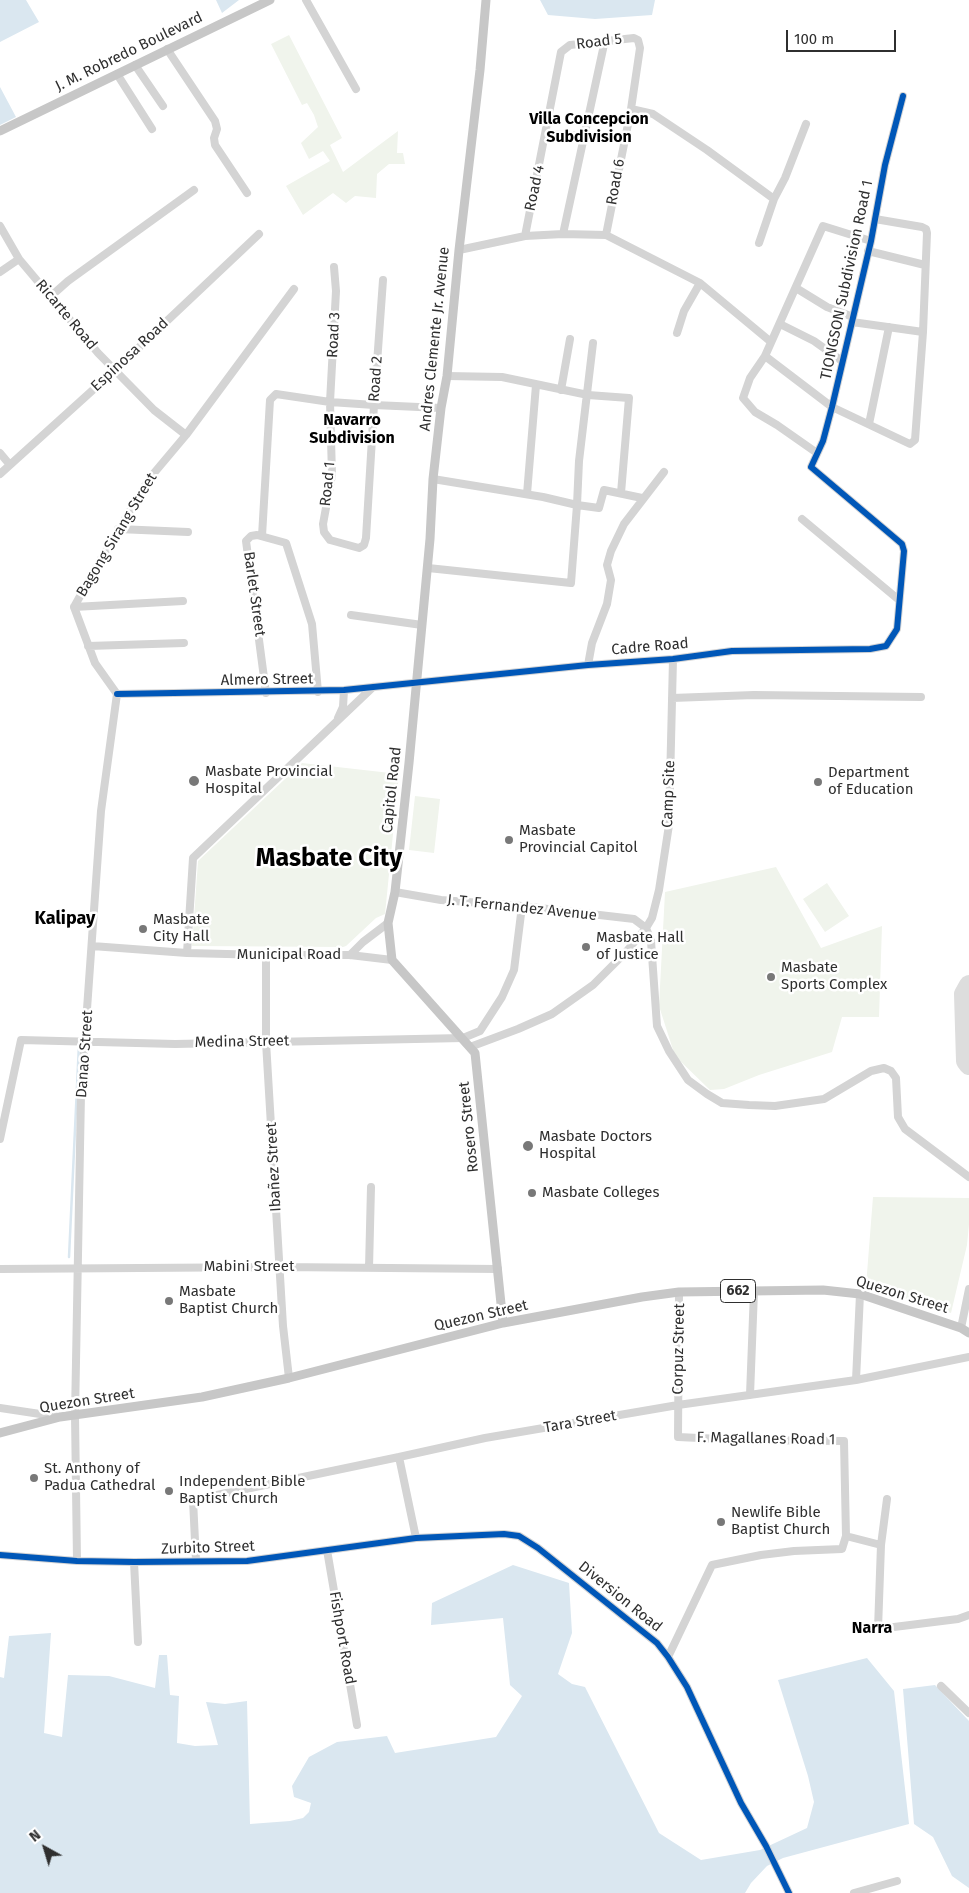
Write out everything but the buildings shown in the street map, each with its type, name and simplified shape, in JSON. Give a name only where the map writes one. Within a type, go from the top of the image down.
[{"type":"main road","name":"J. M. Robredo Boulevard","points":[[0,130],[270,0]]},
{"type":"main road","name":"Andres Clemente Jr. Avenue","points":[[416,682],[428,568],[433,479],[441,408],[447,376],[486,0]]},
{"type":"main road","name":"Capitol Road","points":[[392,960],[388,923],[395,892],[416,682]]},
{"type":"main road","name":"Rosero Street","points":[[392,960],[463,1038],[474,1053],[477,1066],[503,1323]]},
{"type":"main road","name":"Quezon Street","points":[[0,1432],[60,1417],[202,1397],[289,1378],[503,1323],[679,1292],[823,1290],[860,1294],[965,1330]]},
{"type":"street","points":[[306,0],[356,89]]},
{"type":"street","name":"Road 5","points":[[561,52],[570,44],[634,38],[638,40]]},
{"type":"street","points":[[563,234],[605,40]]},
{"type":"street","name":"Road 6","points":[[606,235],[631,109],[640,48],[638,40]]},
{"type":"street","points":[[167,49],[215,121],[217,129],[214,138],[216,145],[247,193]]},
{"type":"street","name":"Road 4","points":[[525,236],[561,52]]},
{"type":"street","points":[[135,66],[163,106]]},
{"type":"street","points":[[117,74],[152,129]]},
{"type":"street","name":"TIONGSON Subdivision Road 1","points":[[899,600],[904,551],[902,544],[811,466],[822,441],[832,407],[871,241],[885,165],[903,96]]},
{"type":"street","points":[[631,109],[653,114],[707,150],[774,200]]},
{"type":"street","points":[[759,243],[774,200],[785,178],[806,124]]},
{"type":"street","points":[[546,134],[624,138]]},
{"type":"street","points":[[50,297],[68,281],[194,190]]},
{"type":"street","points":[[764,356],[832,407],[910,444],[913,443],[915,440],[923,332],[926,229],[875,219]]},
{"type":"street","name":"Ricarte Road","points":[[0,226],[20,260],[98,354],[154,410],[186,435]]},
{"type":"street","points":[[817,453],[755,412],[743,398],[750,378],[764,356],[780,324],[823,226],[871,241]]},
{"type":"street","name":"Espinosa Road","points":[[0,474],[115,370],[259,234]]},
{"type":"street","points":[[459,250],[525,236],[563,234],[606,235],[700,283],[771,342]]},
{"type":"street","points":[[868,251],[925,265]]},
{"type":"street","points":[[0,272],[20,260]]},
{"type":"street","name":"Road 3","points":[[330,402],[336,291],[334,267]]},
{"type":"street","name":"Road 2","points":[[366,538],[383,280]]},
{"type":"street","points":[[677,333],[684,311],[700,283]]},
{"type":"street","points":[[796,288],[852,320],[889,328],[923,332]]},
{"type":"street","name":"Bagong Sirang Street","points":[[117,694],[94,662],[74,607],[149,478],[186,435],[294,289]]},
{"type":"street","points":[[780,324],[814,341],[842,361]]},
{"type":"street","points":[[869,424],[889,328]]},
{"type":"street","points":[[561,390],[570,339]]},
{"type":"street","points":[[428,568],[571,583],[579,461],[593,343]]},
{"type":"street","points":[[447,376],[502,378],[588,395],[629,398],[621,493]]},
{"type":"street","points":[[527,494],[536,385]]},
{"type":"street","points":[[262,536],[270,400],[276,394],[330,402],[441,408]]},
{"type":"street","name":"Road 1","points":[[330,402],[332,475],[323,524],[324,532],[330,540],[359,548],[364,545],[366,538]]},
{"type":"street","points":[[0,453],[10,465]]},
{"type":"street","points":[[588,665],[592,642],[607,604],[612,580],[607,565],[611,551],[624,524],[642,498],[664,472]]},
{"type":"street","points":[[433,479],[599,508],[604,490],[642,498]]},
{"type":"street","points":[[802,519],[899,600]]},
{"type":"street","points":[[118,529],[188,532]]},
{"type":"street","name":"Barlet Street","points":[[266,693],[246,541],[251,536],[262,536],[286,543],[312,624],[318,692]]},
{"type":"street","name":"Cadre Road","points":[[416,682],[588,665],[673,659],[732,651],[870,649],[886,646],[897,629],[899,600]]},
{"type":"street","points":[[74,607],[183,601]]},
{"type":"street","points":[[351,615],[422,625]]},
{"type":"street","points":[[88,646],[184,643]]},
{"type":"street","name":"Camp Site","points":[[470,1047],[552,1014],[593,985],[626,952],[652,918],[669,825],[673,659]]},
{"type":"street","name":"Almero Street","points":[[117,694],[318,692],[416,682]]},
{"type":"street","points":[[187,953],[193,858],[373,687]]},
{"type":"street","points":[[336,722],[343,707],[344,690]]},
{"type":"street","name":"Danao Street","points":[[77,1561],[77,1268],[81,1094],[101,810],[117,694]]},
{"type":"street","points":[[672,698],[802,695],[921,697]]},
{"type":"street","name":"J. T. Fernandez Avenue","points":[[395,892],[441,900],[522,906],[634,919],[646,928]]},
{"type":"street","points":[[463,1038],[480,1031],[502,997],[514,970],[522,906]]},
{"type":"street","points":[[350,955],[363,942],[388,923]]},
{"type":"street","points":[[646,928],[651,941],[657,1026],[668,1051],[688,1080],[706,1094],[722,1103],[749,1105],[775,1106],[824,1099],[872,1071],[884,1068],[891,1071],[896,1078],[898,1117],[905,1129],[969,1177]]},
{"type":"street","name":"Municipal Road","points":[[92,946],[187,953],[266,956],[350,955],[392,960]]},
{"type":"street","name":"Ibañez Street","points":[[266,956],[266,1042],[283,1326],[289,1378]]},
{"type":"street","points":[[480,1031],[484,1042]]},
{"type":"street","name":"Medina Street","points":[[0,1139],[21,1040],[175,1044],[463,1038]]},
{"type":"street","points":[[369,1268],[371,1187]]},
{"type":"street","name":"Mabini Street","points":[[0,1270],[280,1267],[498,1269]]},
{"type":"street","points":[[965,1330],[969,1289]]},
{"type":"street","points":[[750,1395],[754,1291]]},
{"type":"street","name":"Corpuz Street","points":[[678,1405],[679,1292]]},
{"type":"street","points":[[856,1380],[860,1294]]},
{"type":"street","name":"Tara Street","points":[[196,1561],[193,1500],[485,1438],[678,1405],[856,1380],[969,1357]]},
{"type":"street","name":"F. Magallanes Road 1","points":[[678,1405],[678,1437],[844,1441],[846,1536]]},
{"type":"street","points":[[0,1408],[12,1408],[60,1417]]},
{"type":"street","points":[[399,1457],[416,1538]]},
{"type":"street","points":[[887,1499],[881,1544],[878,1629],[958,1619],[969,1615]]},
{"type":"street","name":"Diversion Road","points":[[416,1538],[504,1534],[519,1536],[538,1548],[657,1643],[687,1687],[741,1803],[766,1846],[789,1893]]},
{"type":"street","points":[[668,1657],[712,1565],[761,1555],[794,1551],[842,1549],[846,1536],[881,1544]]},
{"type":"street","name":"Zurbito Street","points":[[0,1555],[77,1561],[247,1561],[416,1538]]},
{"type":"street","name":"Fishport Road","points":[[327,1550],[357,1725]]},
{"type":"street","points":[[134,1562],[138,1642]]},
{"type":"street","points":[[941,1686],[969,1713]]},
{"type":"street","points":[[854,1893],[897,1881]]},
{"type":"shaded area","points":[[0,0],[26,0],[39,22],[0,42]]},
{"type":"shaded area","points":[[216,0],[239,0],[222,13]]},
{"type":"shaded area","points":[[540,0],[655,0],[652,15],[595,19],[548,15]]},
{"type":"shaded area","points":[[289,35],[342,138],[330,145],[343,172],[398,131],[397,153],[403,153],[405,164],[389,164],[377,174],[376,198],[355,196],[346,203],[333,193],[303,215],[286,186],[330,161],[323,151],[309,159],[301,143],[318,127],[307,103],[302,105],[271,44]]},
{"type":"shaded area","points":[[0,87],[16,117],[0,125]]},
{"type":"shaded area","points":[[302,763],[399,774],[385,914],[376,918],[343,947],[192,946],[198,861]]},
{"type":"shaded area","points":[[415,796],[440,799],[434,853],[409,850]]},
{"type":"shaded area","name":"Masbate Sports Complex","points":[[776,867],[821,948],[882,926],[879,1017],[842,1017],[832,1052],[759,1075],[724,1089],[710,1090],[675,1056],[659,1006],[665,892]]},
{"type":"shaded area","points":[[827,883],[849,916],[825,932],[803,899]]},
{"type":"shaded area","points":[[873,1197],[969,1198],[967,1245],[951,1313],[866,1286]]},
{"type":"shaded area","points":[[513,1565],[569,1583],[572,1633],[558,1674],[572,1684],[585,1687],[659,1833],[701,1860],[760,1850],[807,1828],[814,1802],[808,1776],[778,1680],[867,1658],[894,1691],[909,1824],[783,1858],[767,1866],[751,1883],[745,1893],[0,1893],[0,1677],[4,1678],[9,1636],[51,1633],[44,1733],[62,1737],[68,1675],[109,1676],[155,1688],[159,1655],[167,1655],[170,1695],[179,1696],[177,1743],[195,1746],[218,1745],[206,1702],[225,1704],[247,1701],[250,1824],[290,1821],[303,1818],[309,1812],[311,1803],[294,1797],[292,1786],[309,1757],[337,1742],[387,1736],[395,1753],[496,1737],[522,1696],[510,1685],[503,1618],[431,1625],[432,1603]]},
{"type":"shaded area","points":[[935,1685],[969,1721],[969,1888],[952,1876],[933,1837],[914,1824],[903,1689]]},
{"type":"waterway","points":[[69,1257],[79,1044]]},
{"type":"taxiway","points":[[969,985],[964,994],[966,1061],[969,1065]]},
{"type":"cycle path","points":[[117,694],[344,690],[588,665],[673,659],[732,651],[870,649],[886,646],[897,629],[904,551],[902,544],[811,467],[823,441],[832,407],[871,241],[885,165],[903,96]]},
{"type":"cycle path","points":[[0,1555],[77,1561],[247,1561],[416,1538],[504,1534],[519,1536],[538,1548],[657,1643],[668,1657],[687,1687],[741,1803],[766,1846],[789,1893]]},
{"type":"place","name":"Masbate Provincial Hospital","points":[[194,781]]},
{"type":"place","name":"Department of Education","points":[[818,782]]},
{"type":"place","name":"Masbate Provincial Capitol","points":[[509,840]]},
{"type":"place","name":"Masbate City Hall","points":[[143,929]]},
{"type":"place","name":"Masbate Hall of Justice","points":[[586,947]]},
{"type":"place","name":"Masbate Sports Complex","points":[[771,977]]},
{"type":"place","name":"Masbate Doctors Hospital","points":[[528,1146]]},
{"type":"place","name":"Masbate Colleges","points":[[532,1193]]},
{"type":"place","name":"Masbate Baptist Church","points":[[169,1301]]},
{"type":"place","name":"St. Anthony of Padua Cathedral","points":[[34,1478]]},
{"type":"place","name":"Independent Bible Baptist Church","points":[[169,1491]]},
{"type":"place","name":"Newlife Bible Baptist Church","points":[[721,1522]]},
{"type":"district","name":"Villa Concepcion Subdivision","points":[[589,129]]},
{"type":"district","name":"Navarro Subdivision","points":[[352,430]]},
{"type":"district","name":"Masbate City","points":[[329,859]]},
{"type":"district","name":"Kalipay","points":[[65,919]]},
{"type":"district","name":"Narra","points":[[872,1629]]}]
